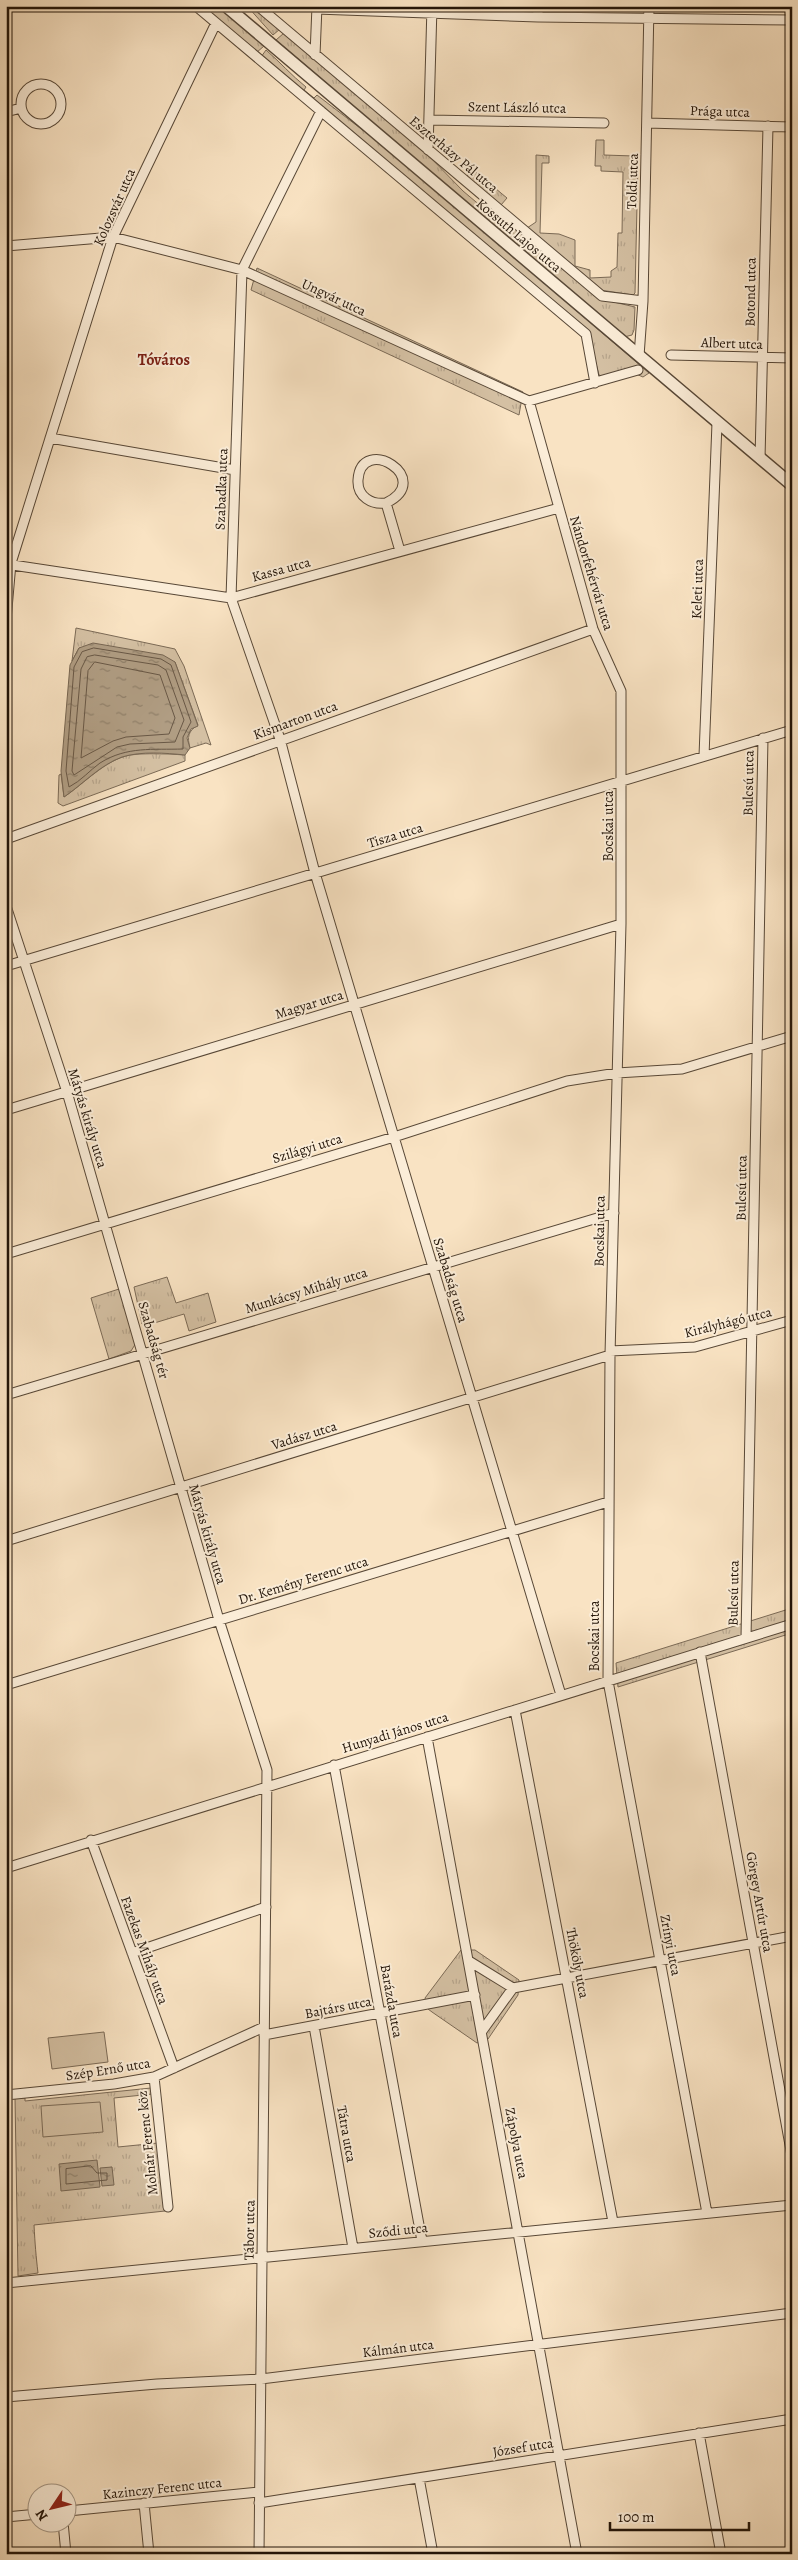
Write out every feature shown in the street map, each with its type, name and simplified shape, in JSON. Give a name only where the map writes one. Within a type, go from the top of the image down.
[{"type":"street","points":[[196,6],[586,334],[595,383]]},
{"type":"street","name":"Kossuth Lajos utca","points":[[226,6],[792,486]]},
{"type":"street","name":"Eszterházy Pál utca","points":[[258,6],[602,296],[643,301]]},
{"type":"street","points":[[538,6],[538,17]]},
{"type":"street","name":"Toldi utca","points":[[639,356],[643,301],[649,6]]},
{"type":"street","points":[[315,55],[316,8],[432,10],[538,17],[792,20]]},
{"type":"street","points":[[428,150],[432,10]]},
{"type":"street","name":"Kolozsvár utca","points":[[6,620],[9,564],[113,237],[216,23]]},
{"type":"street","points":[[39,84],[52,87],[60,98],[60,111],[52,121],[46,124],[33,123],[23,114],[21,108],[21,101],[27,89],[39,84]]},
{"type":"street","points":[[6,112],[21,108]]},
{"type":"street","name":"Szabadka utca","points":[[315,873],[280,739],[231,598],[242,270],[321,111]]},
{"type":"street","name":"Szent László utca","points":[[430,120],[604,123]]},
{"type":"street","name":"Prága utca","points":[[647,123],[792,127]]},
{"type":"street","name":"Botond utca","points":[[760,459],[768,126]]},
{"type":"street","name":"Ungvár utca","points":[[6,246],[113,237],[242,270],[528,401]]},
{"type":"street","name":"Albert utca","points":[[670,355],[792,358]]},
{"type":"street","points":[[528,401],[638,370]]},
{"type":"street","name":"Nándorfehérvár utca","points":[[528,401],[593,629],[621,691],[622,781]]},
{"type":"street","name":"Keleti utca","points":[[704,756],[718,423]]},
{"type":"street","points":[[50,438],[235,470]]},
{"type":"street","points":[[380,459],[393,464],[401,475],[401,489],[393,500],[386,503],[379,504],[365,498],[358,485],[361,470],[373,461],[380,459]]},
{"type":"street","points":[[386,503],[400,551]]},
{"type":"street","name":"Kassa utca","points":[[9,564],[231,598],[558,508]]},
{"type":"street","name":"Kismarton utca","points":[[6,839],[280,739],[593,629]]},
{"type":"street","name":"Tisza utca","points":[[6,966],[792,730]]},
{"type":"street","name":"Bulcsú utca","points":[[746,1638],[763,738]]},
{"type":"street","name":"Bocskai utca","points":[[608,1681],[610,1353],[621,924],[622,781]]},
{"type":"street","name":"Szabadság utca","points":[[315,873],[561,1696]]},
{"type":"street","points":[[6,906],[23,960]]},
{"type":"street","name":"Magyar utca","points":[[6,1110],[621,924]]},
{"type":"street","name":"Mátyás király utca","points":[[23,960],[67,1092],[123,1284]]},
{"type":"street","name":"Szilágyi utca","points":[[6,1254],[394,1137],[567,1082],[617,1073],[682,1069],[792,1036]]},
{"type":"street","name":"Munkácsy Mihály utca","points":[[6,1395],[144,1352],[614,1213]]},
{"type":"street","name":"Szabadság tér","points":[[123,1284],[158,1404]]},
{"type":"street","name":"Királyhágó utca","points":[[610,1353],[696,1347],[792,1320]]},
{"type":"street","name":"Vadász utca","points":[[6,1541],[472,1398],[610,1353]]},
{"type":"street","name":"Mátyás király utca","points":[[158,1404],[219,1620],[267,1770],[267,1786]]},
{"type":"street","name":"Dr. Kemény Ferenc utca","points":[[6,1686],[608,1502]]},
{"type":"street","name":"Hunyadi János utca","points":[[6,1868],[90,1840],[700,1652],[792,1626]]},
{"type":"street","name":"Görgey Artúr utca","points":[[700,1652],[792,2156]]},
{"type":"street","name":"Zrínyi utca","points":[[608,1681],[706,2213]]},
{"type":"street","name":"Thököly utca","points":[[515,1710],[613,2222]]},
{"type":"street","name":"Zápolya utca","points":[[427,1737],[578,2554]]},
{"type":"street","name":"Barázda utca","points":[[334,1765],[422,2241]]},
{"type":"street","name":"Tábor utca","points":[[259,2554],[267,1786]]},
{"type":"street","name":"Fazekas Mihály utca","points":[[90,1840],[174,2068]]},
{"type":"street","points":[[132,1953],[266,1907]]},
{"type":"street","points":[[469,1961],[513,1988],[792,1936]]},
{"type":"street","points":[[482,2031],[513,1988]]},
{"type":"street","name":"Bajtárs utca","points":[[264,2031],[314,2026],[475,1995]]},
{"type":"street","name":"Tátra utca","points":[[314,2026],[353,2248]]},
{"type":"street","name":"Szép Ernő utca","points":[[6,2095],[114,2084],[154,2077],[264,2031]]},
{"type":"street","name":"Molnár Ferenc köz","points":[[154,2077],[168,2207]]},
{"type":"street","name":"Sződi utca","points":[[6,2283],[792,2205]]},
{"type":"street","name":"Kálmán utca","points":[[6,2397],[157,2384],[261,2379],[792,2313]]},
{"type":"street","name":"József utca","points":[[259,2503],[792,2419]]},
{"type":"street","points":[[699,2433],[721,2554]]},
{"type":"street","points":[[419,2478],[433,2554]]},
{"type":"street","name":"Kazinczy Ferenc utca","points":[[78,2510],[259,2492]]},
{"type":"street","points":[[144,2503],[149,2554]]},
{"type":"street","points":[[6,2517],[28,2515]]},
{"type":"street","points":[[64,2532],[66,2554]]},
{"type":"green space","points":[[200,6],[218,6],[264,46],[256,53]]},
{"type":"green space","points":[[247,6],[253,6],[280,29],[273,35]]},
{"type":"green space","points":[[284,33],[426,153],[463,191],[501,223],[505,220],[594,295],[601,299],[635,307],[632,335],[624,337],[276,40]]},
{"type":"green space","points":[[266,50],[306,87],[304,90],[314,98],[317,95],[390,151],[649,373],[643,377],[636,374],[603,377],[599,375],[587,329],[261,57]]},
{"type":"green space","points":[[596,140],[604,140],[604,155],[634,156],[638,161],[635,293],[633,295],[600,290],[527,228],[536,222],[536,155],[549,156],[549,163],[542,163],[540,233],[559,234],[575,240],[575,266],[590,270],[590,278],[611,277],[611,271],[617,267],[618,233],[622,233],[623,172],[601,171],[601,166],[595,166]]},
{"type":"green space","points":[[472,169],[507,198],[501,205],[467,176]]},
{"type":"green space","points":[[257,268],[523,392],[519,415],[251,290]]},
{"type":"green space","points":[[76,628],[175,649],[184,666],[211,745],[206,743],[190,748],[189,735],[198,725],[175,662],[79,648],[72,661]]},
{"type":"green space","points":[[140,754],[185,755],[185,761],[63,806],[58,803],[59,775],[61,774],[64,797],[104,767],[121,758]]},
{"type":"green space","points":[[167,1277],[176,1303],[208,1293],[216,1322],[189,1331],[184,1314],[151,1324],[151,1321],[142,1324],[134,1287]]},
{"type":"green space","points":[[119,1289],[136,1343],[131,1351],[109,1359],[91,1298]]},
{"type":"green space","points":[[792,1608],[792,1633],[618,1687],[616,1663]]},
{"type":"green space","points":[[461,1950],[475,1950],[519,1980],[518,1995],[488,2039],[477,2043],[428,2009],[425,1998]]},
{"type":"green space","points":[[104,2032],[108,2062],[52,2069],[48,2038]]},
{"type":"green space","points":[[151,2088],[152,2094],[114,2098],[118,2147],[158,2143],[165,2211],[34,2225],[38,2273],[18,2276],[15,2098],[25,2098],[25,2101]]},
{"type":"green space","points":[[100,2102],[103,2132],[43,2137],[41,2106]]},
{"type":"water","points":[[93,643],[163,655],[175,662],[198,726],[191,729],[187,738],[190,748],[185,755],[145,753],[122,757],[99,770],[64,797],[61,771],[70,665],[79,648]]},
{"type":"water","points":[[97,2160],[100,2187],[61,2191],[59,2164]]},
{"type":"water","points":[[112,2167],[114,2185],[102,2186],[100,2168]]},
{"type":"district","name":"Tóváros","points":[[164,359]]}]
